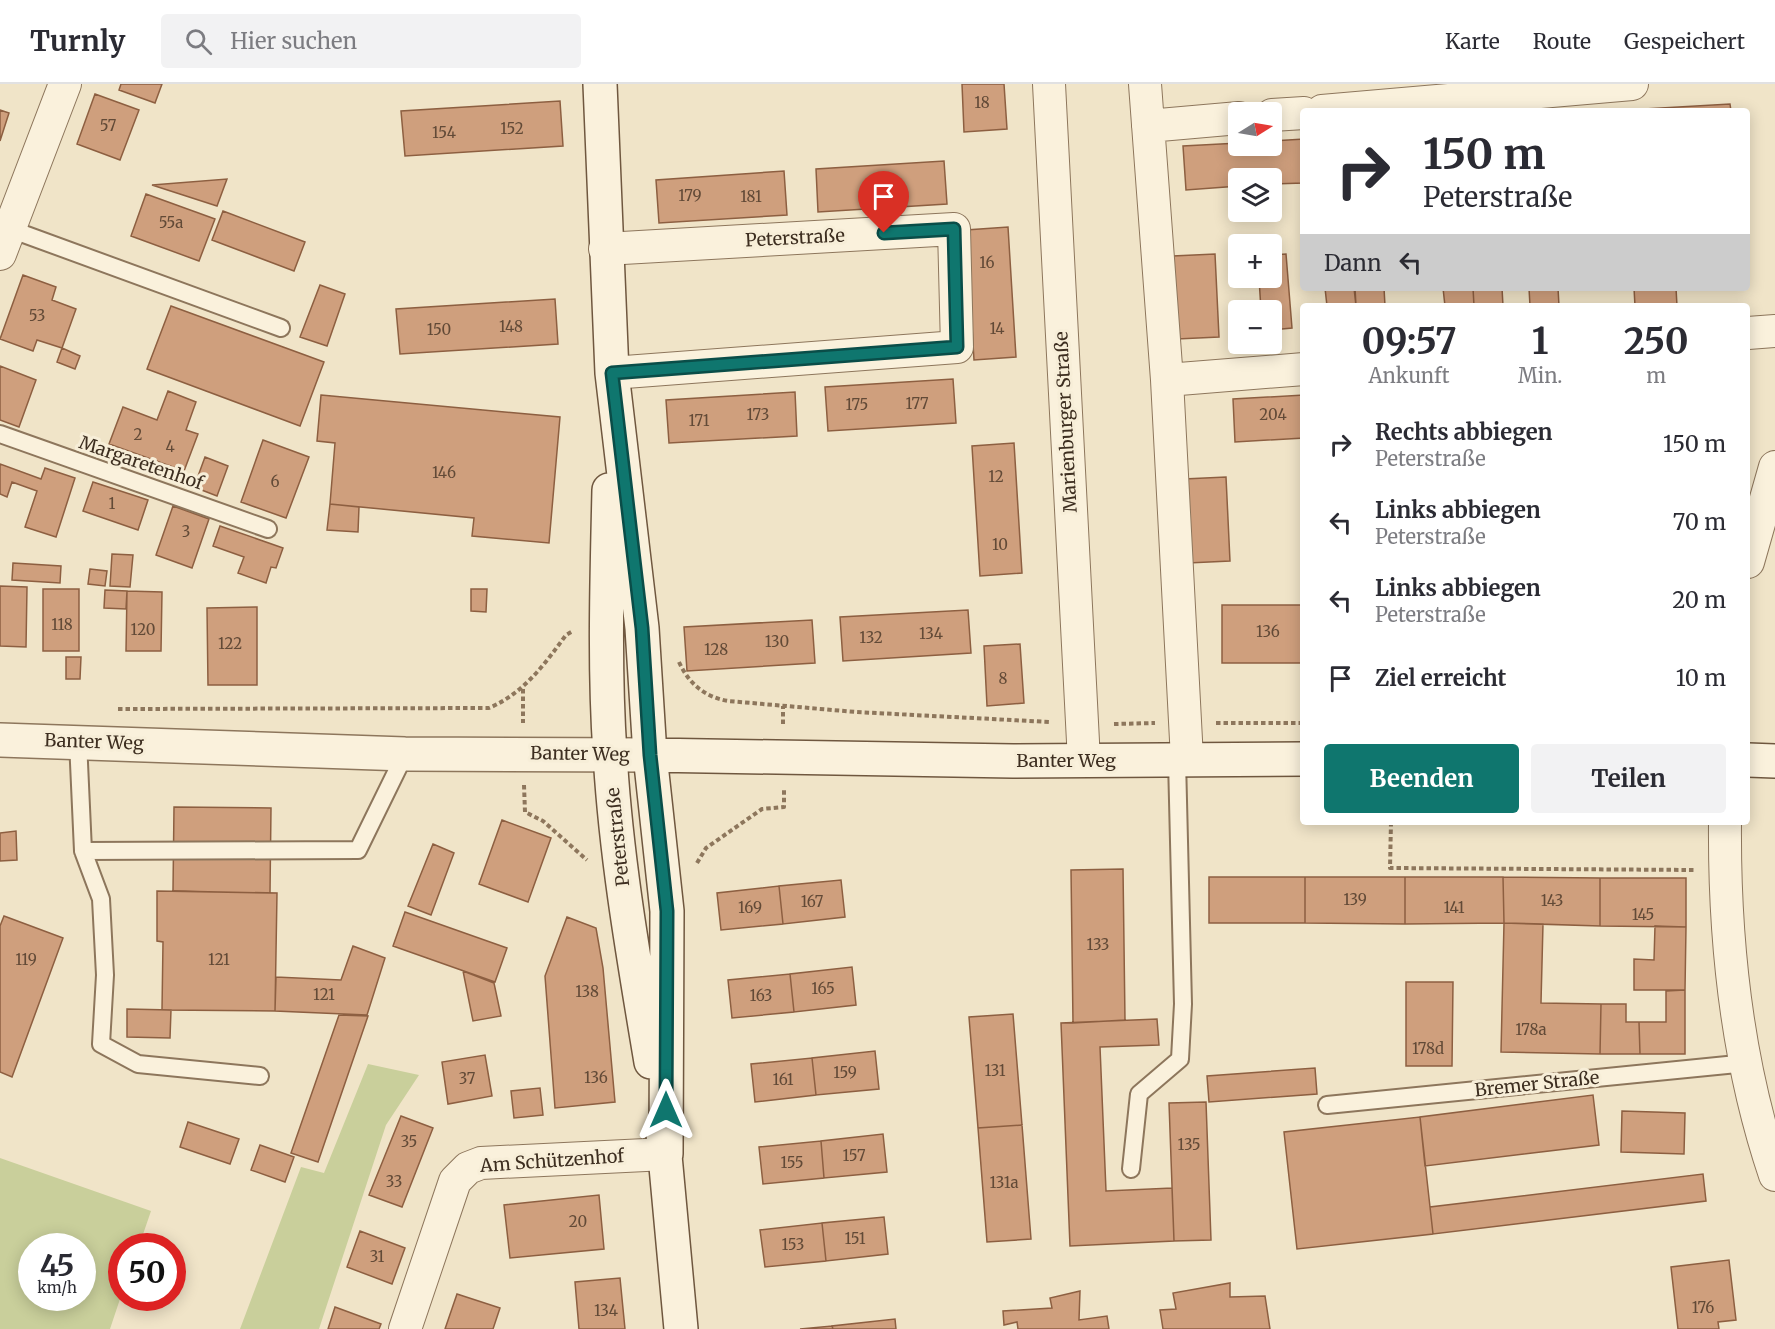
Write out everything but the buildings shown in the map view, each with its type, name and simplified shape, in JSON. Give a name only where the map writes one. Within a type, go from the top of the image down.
[{"type":"main road","name":"Peterstraße","points":[[600,84],[605,249],[612,373],[642,628],[650,755],[667,911],[666,1154]]},
{"type":"main road","name":"Peterstraße","points":[[612,373],[605,629],[609,754],[623,889],[666,1154],[681,1329]]},
{"type":"main road","name":"Banter Weg","points":[[0,740],[405,753],[1084,761],[1300,759]]},
{"type":"main road","points":[[1750,760],[1775,761]]},
{"type":"street","points":[[5,241],[65,84]]},
{"type":"street","name":"Marienburger Straße","points":[[1049,84],[1084,761]]},
{"type":"street","points":[[1145,84],[1167,380],[1187,722],[1182,759]]},
{"type":"street","points":[[1356,108],[1632,84]]},
{"type":"street","points":[[1282,114],[1300,113]]},
{"type":"street","points":[[1148,126],[1228,119]]},
{"type":"street","name":"Peterstraße","points":[[605,249],[954,229],[957,347],[612,373]]},
{"type":"street","points":[[1750,333],[1775,331]]},
{"type":"street","points":[[1167,380],[1300,369]]},
{"type":"street","points":[[1750,555],[1775,467]]},
{"type":"street","points":[[1725,825],[1724,870],[1734,993],[1761,1134],[1775,1175]]},
{"type":"street","name":"Am Schützenhof","points":[[405,1329],[455,1181],[468,1168],[481,1163],[666,1154]]},
{"type":"lane","points":[[5,241],[281,328]]},
{"type":"lane","name":"Margaretenhof","points":[[0,434],[268,529]]},
{"type":"lane","points":[[78,741],[83,851],[101,899],[105,975],[101,1044],[138,1064],[260,1076]]},
{"type":"lane","points":[[83,851],[358,850],[405,753]]},
{"type":"lane","points":[[1131,1170],[1138,1094],[1180,1059],[1183,1004],[1182,759]]},
{"type":"lane","name":"Bremer Straße","points":[[1327,1105],[1747,1063]]},
{"type":"path","points":[[107,709],[489,708],[510,699],[523,688],[566,635],[576,630]]},
{"type":"path","points":[[676,656],[694,685],[710,698],[856,712],[1081,724],[1300,723]]},
{"type":"path","points":[[695,870],[698,859],[706,848],[762,809],[784,807]]},
{"type":"path","points":[[525,812],[554,829],[591,867]]},
{"type":"path","points":[[1391,825],[1390,868],[1724,870]]},
{"type":"green space","points":[[368,1064],[419,1075],[386,1125],[319,1329],[240,1329],[301,1167],[324,1173]]},
{"type":"green space","points":[[0,1158],[151,1211],[143,1233],[108,1233],[108,1311],[116,1311],[110,1329],[0,1329]]},
{"type":"route","points":[[666,1110],[667,911],[650,755],[642,628],[612,373],[957,347],[954,229],[884,233]]}]
